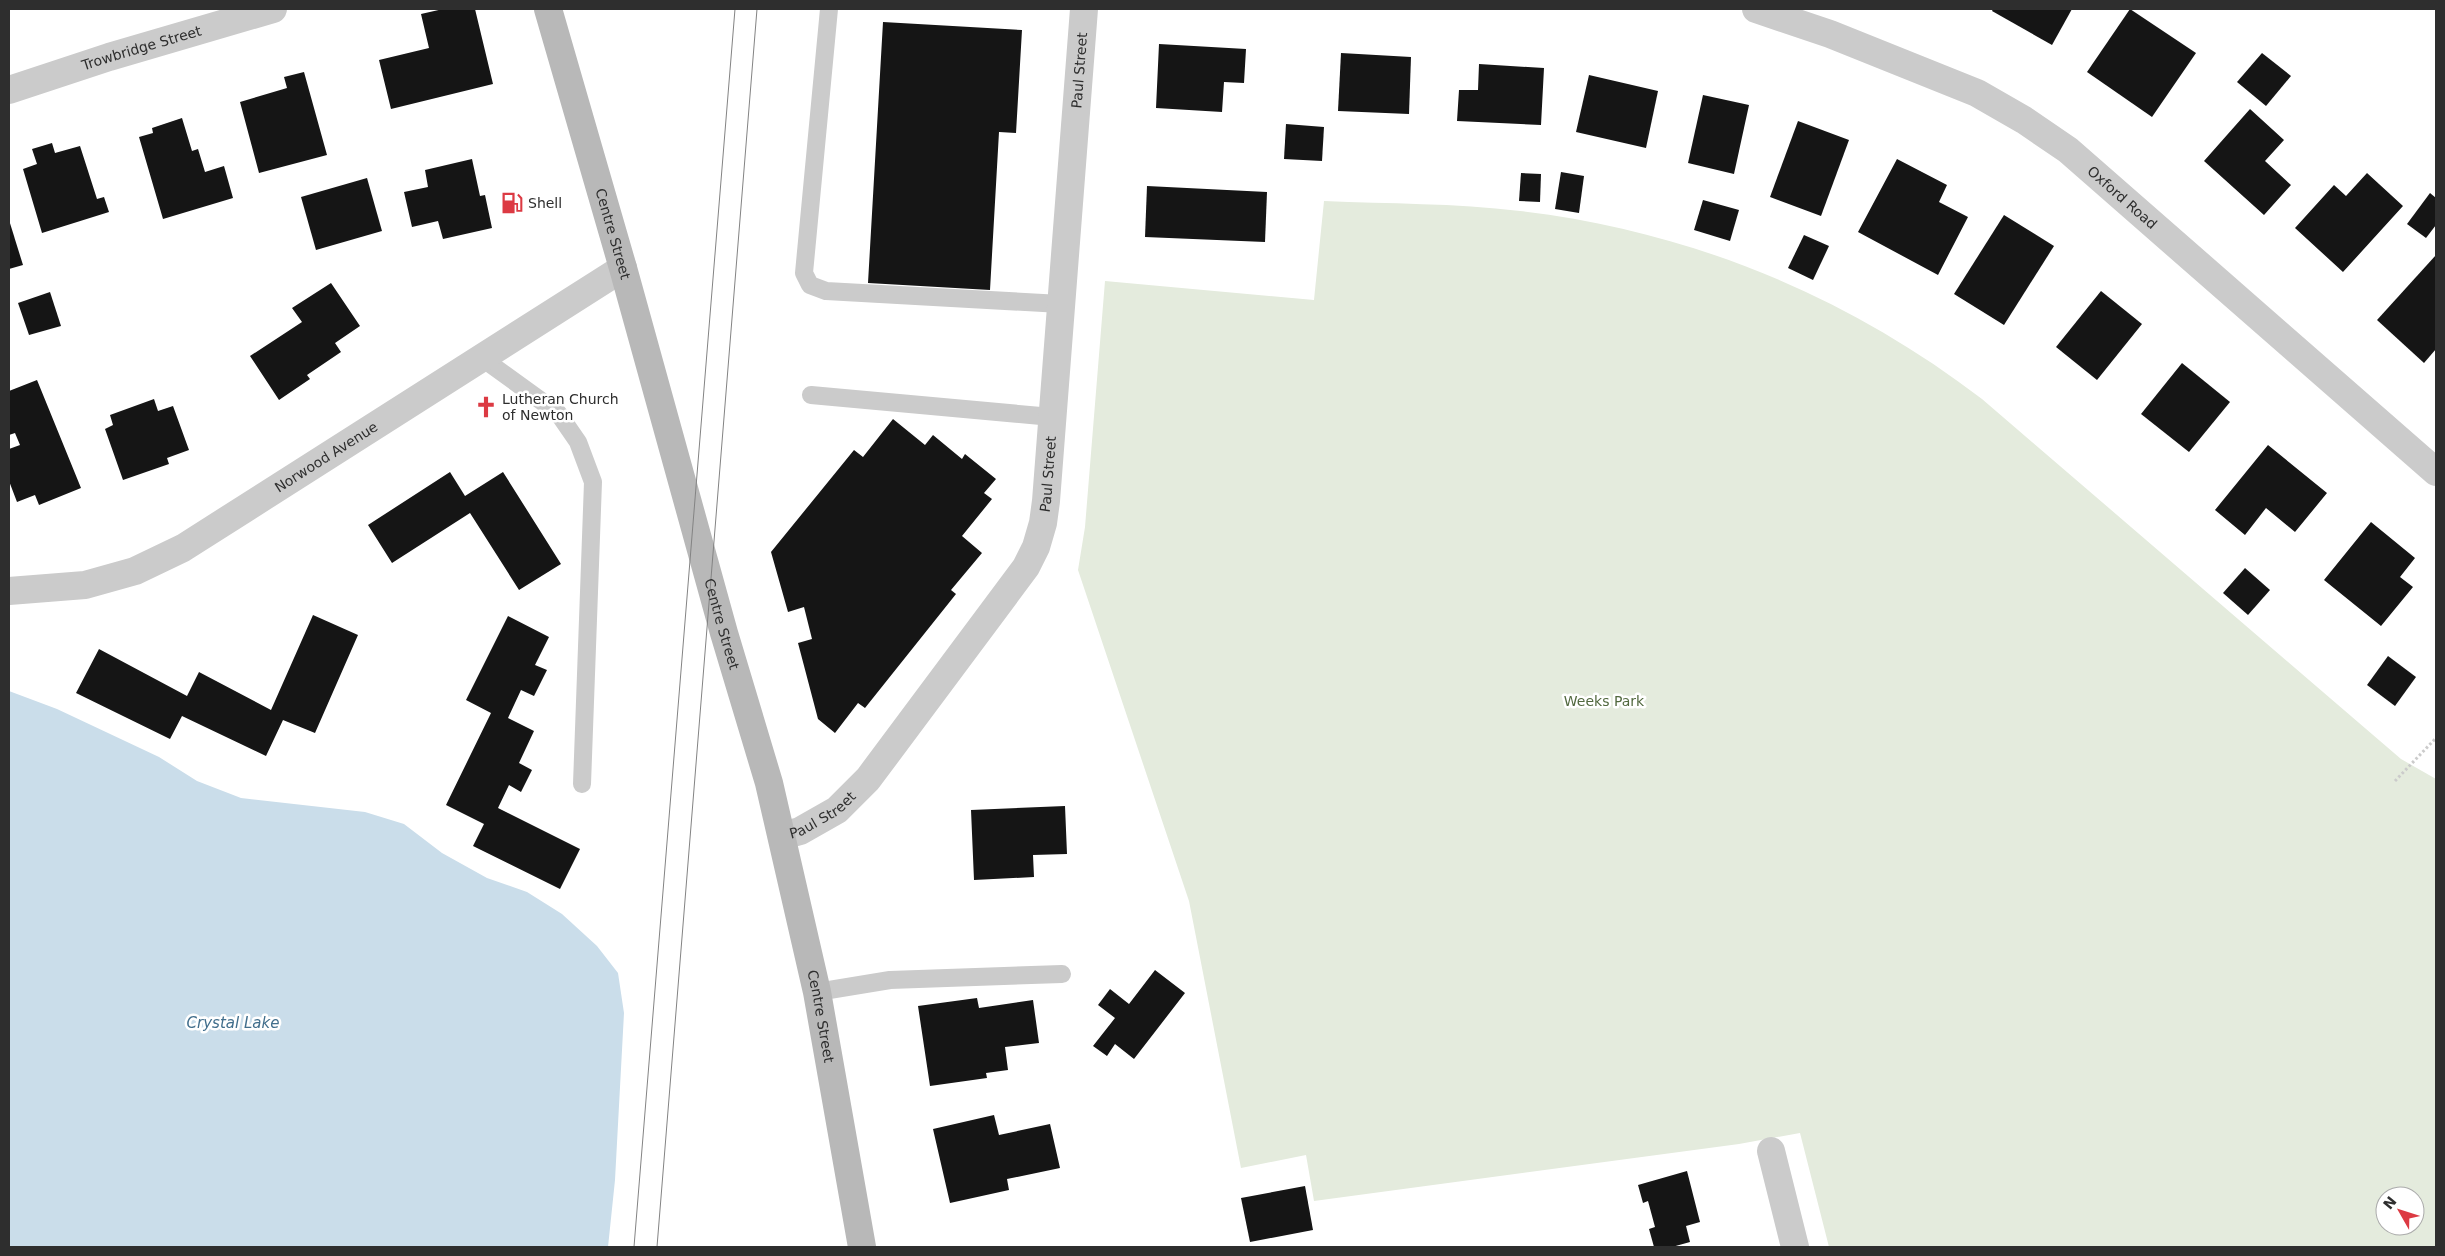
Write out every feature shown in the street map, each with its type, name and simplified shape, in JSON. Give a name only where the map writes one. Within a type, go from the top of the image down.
[{"type":"main road","name":"Centre Street","points":[[548,9],[623,268],[669,441],[724,633],[752,722],[782,836],[817,992],[862,1247]]},
{"type":"street","name":"Trowbridge Street","points":[[9,90],[109,57],[274,9]]},
{"type":"street","name":"Paul Street","points":[[782,836],[800,831],[816,823],[837,810],[854,794],[874,771],[1026,567],[1036,547],[1043,523],[1084,9]]},
{"type":"street","name":"Oxford Road","points":[[1756,9],[1830,34],[1977,93],[2024,120],[2105,180],[2157,228],[2436,472]]},
{"type":"street","name":"Norwood Avenue","points":[[9,591],[85,585],[135,571],[175,552],[230,520],[623,268]]},
{"type":"street","points":[[1771,1150],[1795,1247]]},
{"type":"lane","points":[[829,9],[804,273],[810,285],[826,291],[1061,304]]},
{"type":"lane","points":[[482,358],[558,414],[578,442],[593,482],[582,784]]},
{"type":"lane","points":[[811,395],[1052,417]]},
{"type":"lane","points":[[817,992],[890,980],[1062,974]]},
{"type":"path","points":[[2395,782],[2436,738]]},
{"type":"green space","name":"Weeks Park","points":[[1324,201],[1471,206],[1520,211],[1583,221],[1645,234],[1705,252],[1764,274],[1821,299],[1876,329],[1930,362],[1982,399],[2401,759],[2436,779],[2436,1247],[1829,1247],[1800,1133],[1739,1144],[1314,1201],[1306,1155],[1241,1168],[1189,901],[1078,570],[1085,527],[1105,281],[1314,300]]},
{"type":"water","name":"Crystal Lake","points":[[9,691],[57,709],[159,757],[197,781],[241,798],[365,812],[404,824],[442,853],[487,878],[527,892],[562,914],[597,946],[618,973],[624,1013],[615,1180],[608,1247],[9,1247]]},
{"type":"building","points":[[443,9],[475,9],[493,84],[391,109],[379,60],[429,48],[421,14]]},
{"type":"building","points":[[1993,9],[2072,9],[2052,45],[1992,11]]},
{"type":"building","points":[[2130,9],[2196,53],[2152,117],[2087,72]]},
{"type":"building","points":[[883,22],[1022,30],[1016,133],[999,132],[990,290],[868,283]]},
{"type":"building","points":[[1159,44],[1246,49],[1244,83],[1224,82],[1222,112],[1156,108]]},
{"type":"building","points":[[1341,53],[1411,57],[1409,114],[1338,111]]},
{"type":"building","points":[[2262,53],[2291,76],[2266,106],[2237,82]]},
{"type":"building","points":[[1479,64],[1544,68],[1541,125],[1457,121],[1459,90],[1478,90]]},
{"type":"building","points":[[304,72],[327,155],[259,173],[240,102],[287,88],[284,77]]},
{"type":"building","points":[[1589,75],[1658,91],[1646,148],[1576,132]]},
{"type":"building","points":[[1703,95],[1749,105],[1734,174],[1688,163]]},
{"type":"building","points":[[2250,109],[2284,140],[2265,161],[2291,185],[2264,215],[2204,161]]},
{"type":"building","points":[[182,118],[192,151],[198,149],[205,172],[224,166],[233,198],[163,219],[139,137],[153,133],[152,128]]},
{"type":"building","points":[[1798,121],[1849,140],[1821,216],[1770,197]]},
{"type":"building","points":[[1286,124],[1324,127],[1322,161],[1284,159]]},
{"type":"building","points":[[52,143],[55,153],[80,146],[97,199],[104,197],[109,212],[42,233],[23,169],[37,164],[32,149]]},
{"type":"building","points":[[472,159],[480,196],[485,195],[492,228],[443,239],[438,221],[412,227],[404,192],[428,187],[425,170]]},
{"type":"building","points":[[1897,159],[1947,185],[1939,202],[1968,217],[1938,275],[1858,232]]},
{"type":"building","points":[[1561,172],[1584,176],[1579,213],[1555,209]]},
{"type":"building","points":[[1521,173],[1541,174],[1540,202],[1519,201]]},
{"type":"building","points":[[2367,173],[2403,206],[2343,272],[2295,228],[2334,185],[2346,196]]},
{"type":"building","points":[[367,178],[382,231],[316,250],[301,197]]},
{"type":"building","points":[[1147,186],[1267,192],[1265,242],[1145,237]]},
{"type":"building","points":[[2430,193],[2436,198],[2436,225],[2426,238],[2407,224]]},
{"type":"building","points":[[1703,200],[1739,210],[1730,241],[1694,230]]},
{"type":"building","points":[[2004,215],[2054,246],[2004,325],[1954,294]]},
{"type":"building","points":[[9,220],[23,265],[9,269]]},
{"type":"building","points":[[1804,235],[1829,246],[1813,280],[1788,268]]},
{"type":"building","points":[[2436,255],[2436,349],[2424,363],[2377,320]]},
{"type":"building","points":[[331,283],[360,326],[335,343],[341,352],[307,375],[310,379],[279,400],[250,356],[302,322],[292,308]]},
{"type":"building","points":[[2101,291],[2142,324],[2097,380],[2056,347]]},
{"type":"building","points":[[50,292],[61,326],[29,335],[18,303]]},
{"type":"building","points":[[2182,363],[2230,402],[2189,452],[2141,414]]},
{"type":"building","points":[[37,380],[81,488],[39,505],[35,495],[17,502],[9,481],[9,449],[20,445],[15,433],[9,435],[9,391]]},
{"type":"building","points":[[154,399],[158,411],[173,406],[189,450],[167,458],[169,464],[123,480],[105,429],[113,425],[110,415]]},
{"type":"building","points":[[893,419],[925,445],[933,435],[962,459],[965,454],[996,479],[984,493],[992,499],[962,536],[982,553],[951,590],[956,594],[865,708],[858,703],[835,733],[818,719],[798,643],[812,639],[804,607],[788,612],[771,552],[854,450],[863,457]]},
{"type":"building","points":[[2268,445],[2327,493],[2295,532],[2266,508],[2245,535],[2215,510]]},
{"type":"building","points":[[450,472],[465,496],[503,472],[561,564],[519,590],[470,513],[392,563],[368,525]]},
{"type":"building","points":[[2371,522],[2415,558],[2400,577],[2413,587],[2381,626],[2324,580]]},
{"type":"building","points":[[2245,568],[2270,590],[2248,615],[2223,593]]},
{"type":"building","points":[[313,615],[358,635],[315,733],[283,720],[266,756],[182,716],[170,739],[76,693],[99,649],[187,696],[199,672],[271,710]]},
{"type":"building","points":[[508,616],[549,637],[535,665],[547,670],[534,696],[521,690],[508,718],[534,731],[519,763],[532,770],[521,792],[509,785],[498,808],[580,849],[560,889],[473,846],[484,824],[446,805],[491,713],[466,700]]},
{"type":"building","points":[[2388,656],[2416,677],[2395,706],[2367,685]]},
{"type":"building","points":[[1065,806],[1067,854],[1033,855],[1034,877],[974,880],[971,810]]},
{"type":"building","points":[[1155,970],[1185,993],[1134,1059],[1115,1044],[1107,1056],[1093,1046],[1115,1018],[1098,1005],[1110,989],[1129,1004]]},
{"type":"building","points":[[977,998],[979,1008],[1033,1000],[1039,1043],[1005,1047],[1008,1070],[986,1073],[987,1078],[930,1086],[918,1006]]},
{"type":"building","points":[[994,1115],[999,1135],[1050,1124],[1060,1168],[1007,1179],[1009,1190],[950,1203],[933,1129]]},
{"type":"building","points":[[1687,1171],[1700,1222],[1686,1226],[1690,1242],[1672,1247],[1654,1247],[1649,1229],[1655,1227],[1648,1201],[1643,1203],[1638,1185]]},
{"type":"building","points":[[1305,1186],[1313,1230],[1250,1242],[1241,1198]]},
{"type":"tram line","points":[[634,1247],[735,9]]},
{"type":"tram line","points":[[657,1247],[757,9]]},
{"type":"place","name":"Shell","points":[[512,203]]},
{"type":"place","name":"Lutheran Church of Newton","points":[[486,407]]}]
